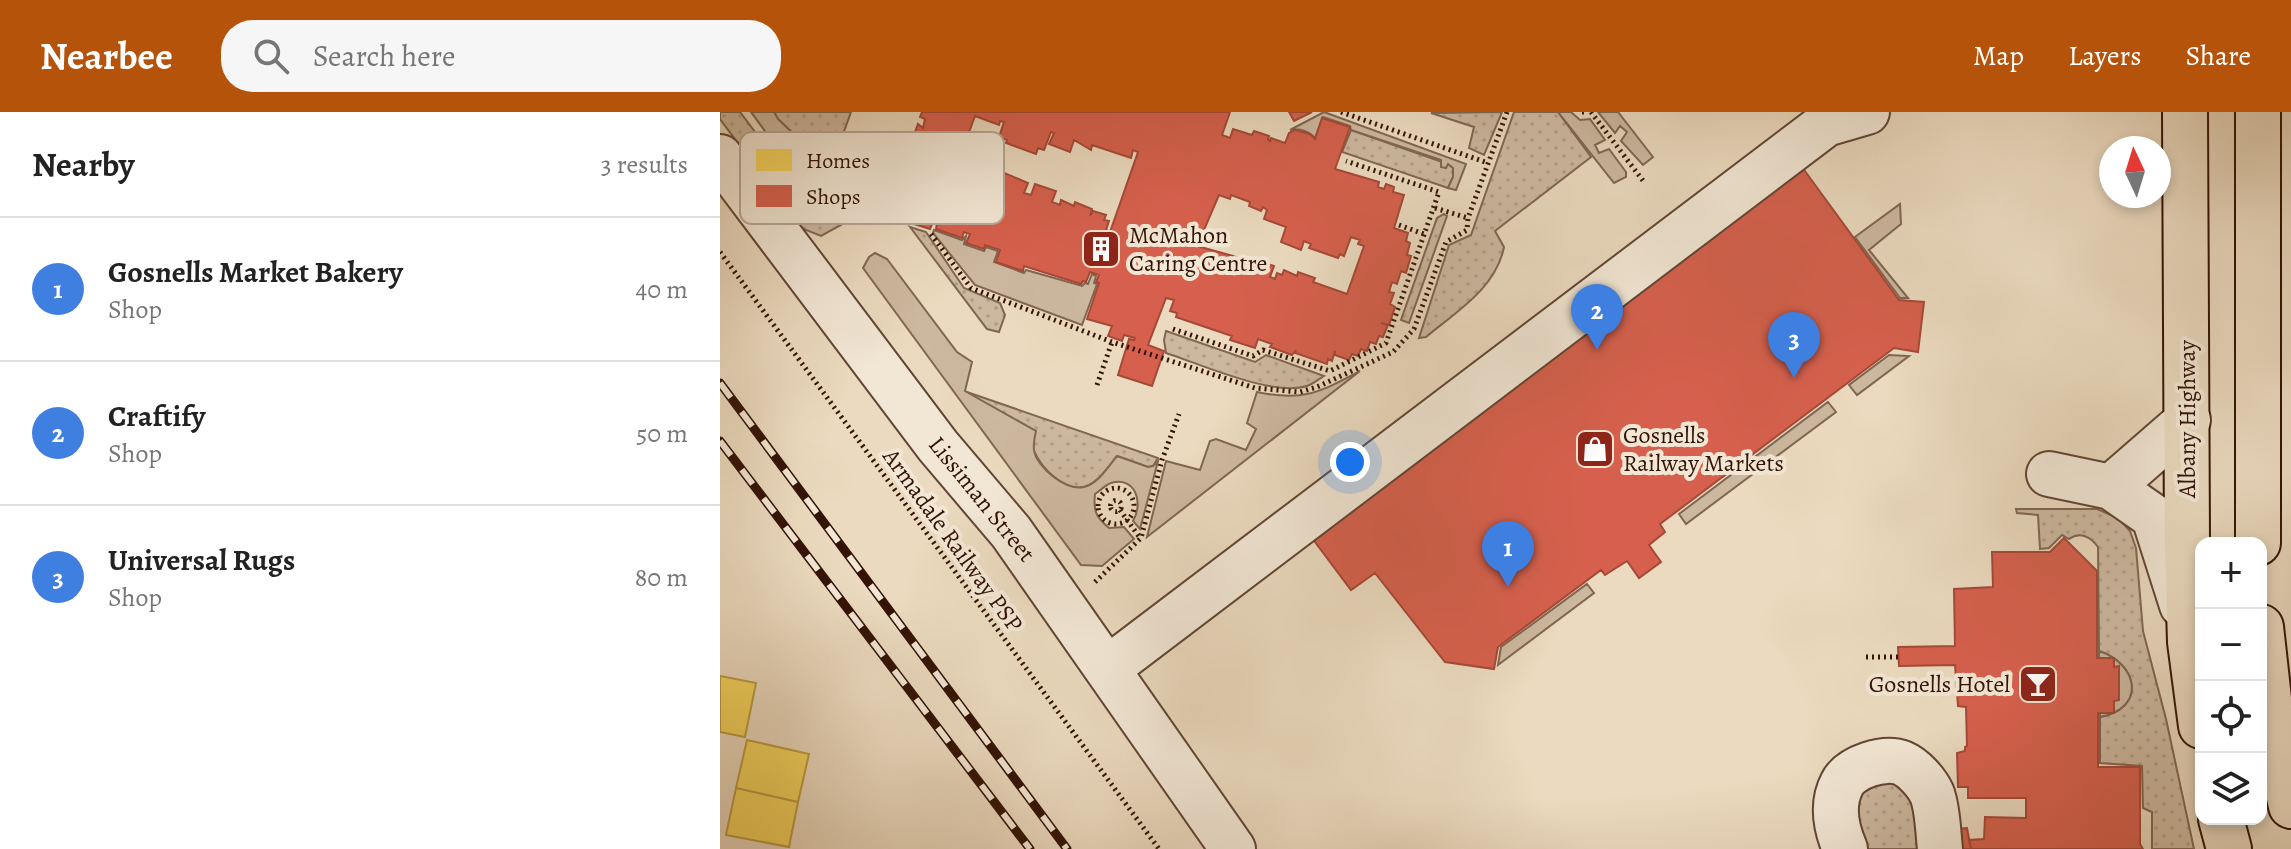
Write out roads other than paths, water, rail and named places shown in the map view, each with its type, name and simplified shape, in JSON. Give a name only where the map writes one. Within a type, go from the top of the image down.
[{"type":"highway","points":[[2258,112],[2258,537]]},
{"type":"highway","name":"Albany Highway","points":[[2185,114],[2187,542],[2190,642],[2195,681]]},
{"type":"highway","points":[[2267,655],[2281,720],[2288,788]]},
{"type":"highway","points":[[2223,825],[2229,849]]},
{"type":"street","points":[[1107,669],[1826,124],[1867,112]]},
{"type":"street","name":"Lissiman Street","points":[[720,157],[740,184]]},
{"type":"street","name":"Lissiman Street","points":[[771,224],[938,446],[1011,532],[1233,849]]},
{"type":"street","points":[[2111,487],[2188,420]]},
{"type":"street","points":[[2049,474],[2111,487],[2154,517],[2176,580],[2190,642]]},
{"type":"street","points":[[1845,849],[1837,830],[1835,806],[1842,781],[1859,768],[1882,762],[1901,762],[1919,776],[1932,794],[1940,849]]},
{"type":"railway","points":[[720,383],[1067,849]]},
{"type":"railway","points":[[720,441],[1030,849]]},
{"type":"place","name":"McMahon Caring Centre","points":[[1101,249]]},
{"type":"place","name":"Craftify","points":[[1597,350]]},
{"type":"place","name":"Universal Rugs","points":[[1794,378]]},
{"type":"place","name":"Gosnells Railway Markets","points":[[1595,449]]},
{"type":"place","name":"Gosnells Market Bakery","points":[[1508,587]]},
{"type":"place","name":"Gosnells Hotel","points":[[2038,684]]}]
